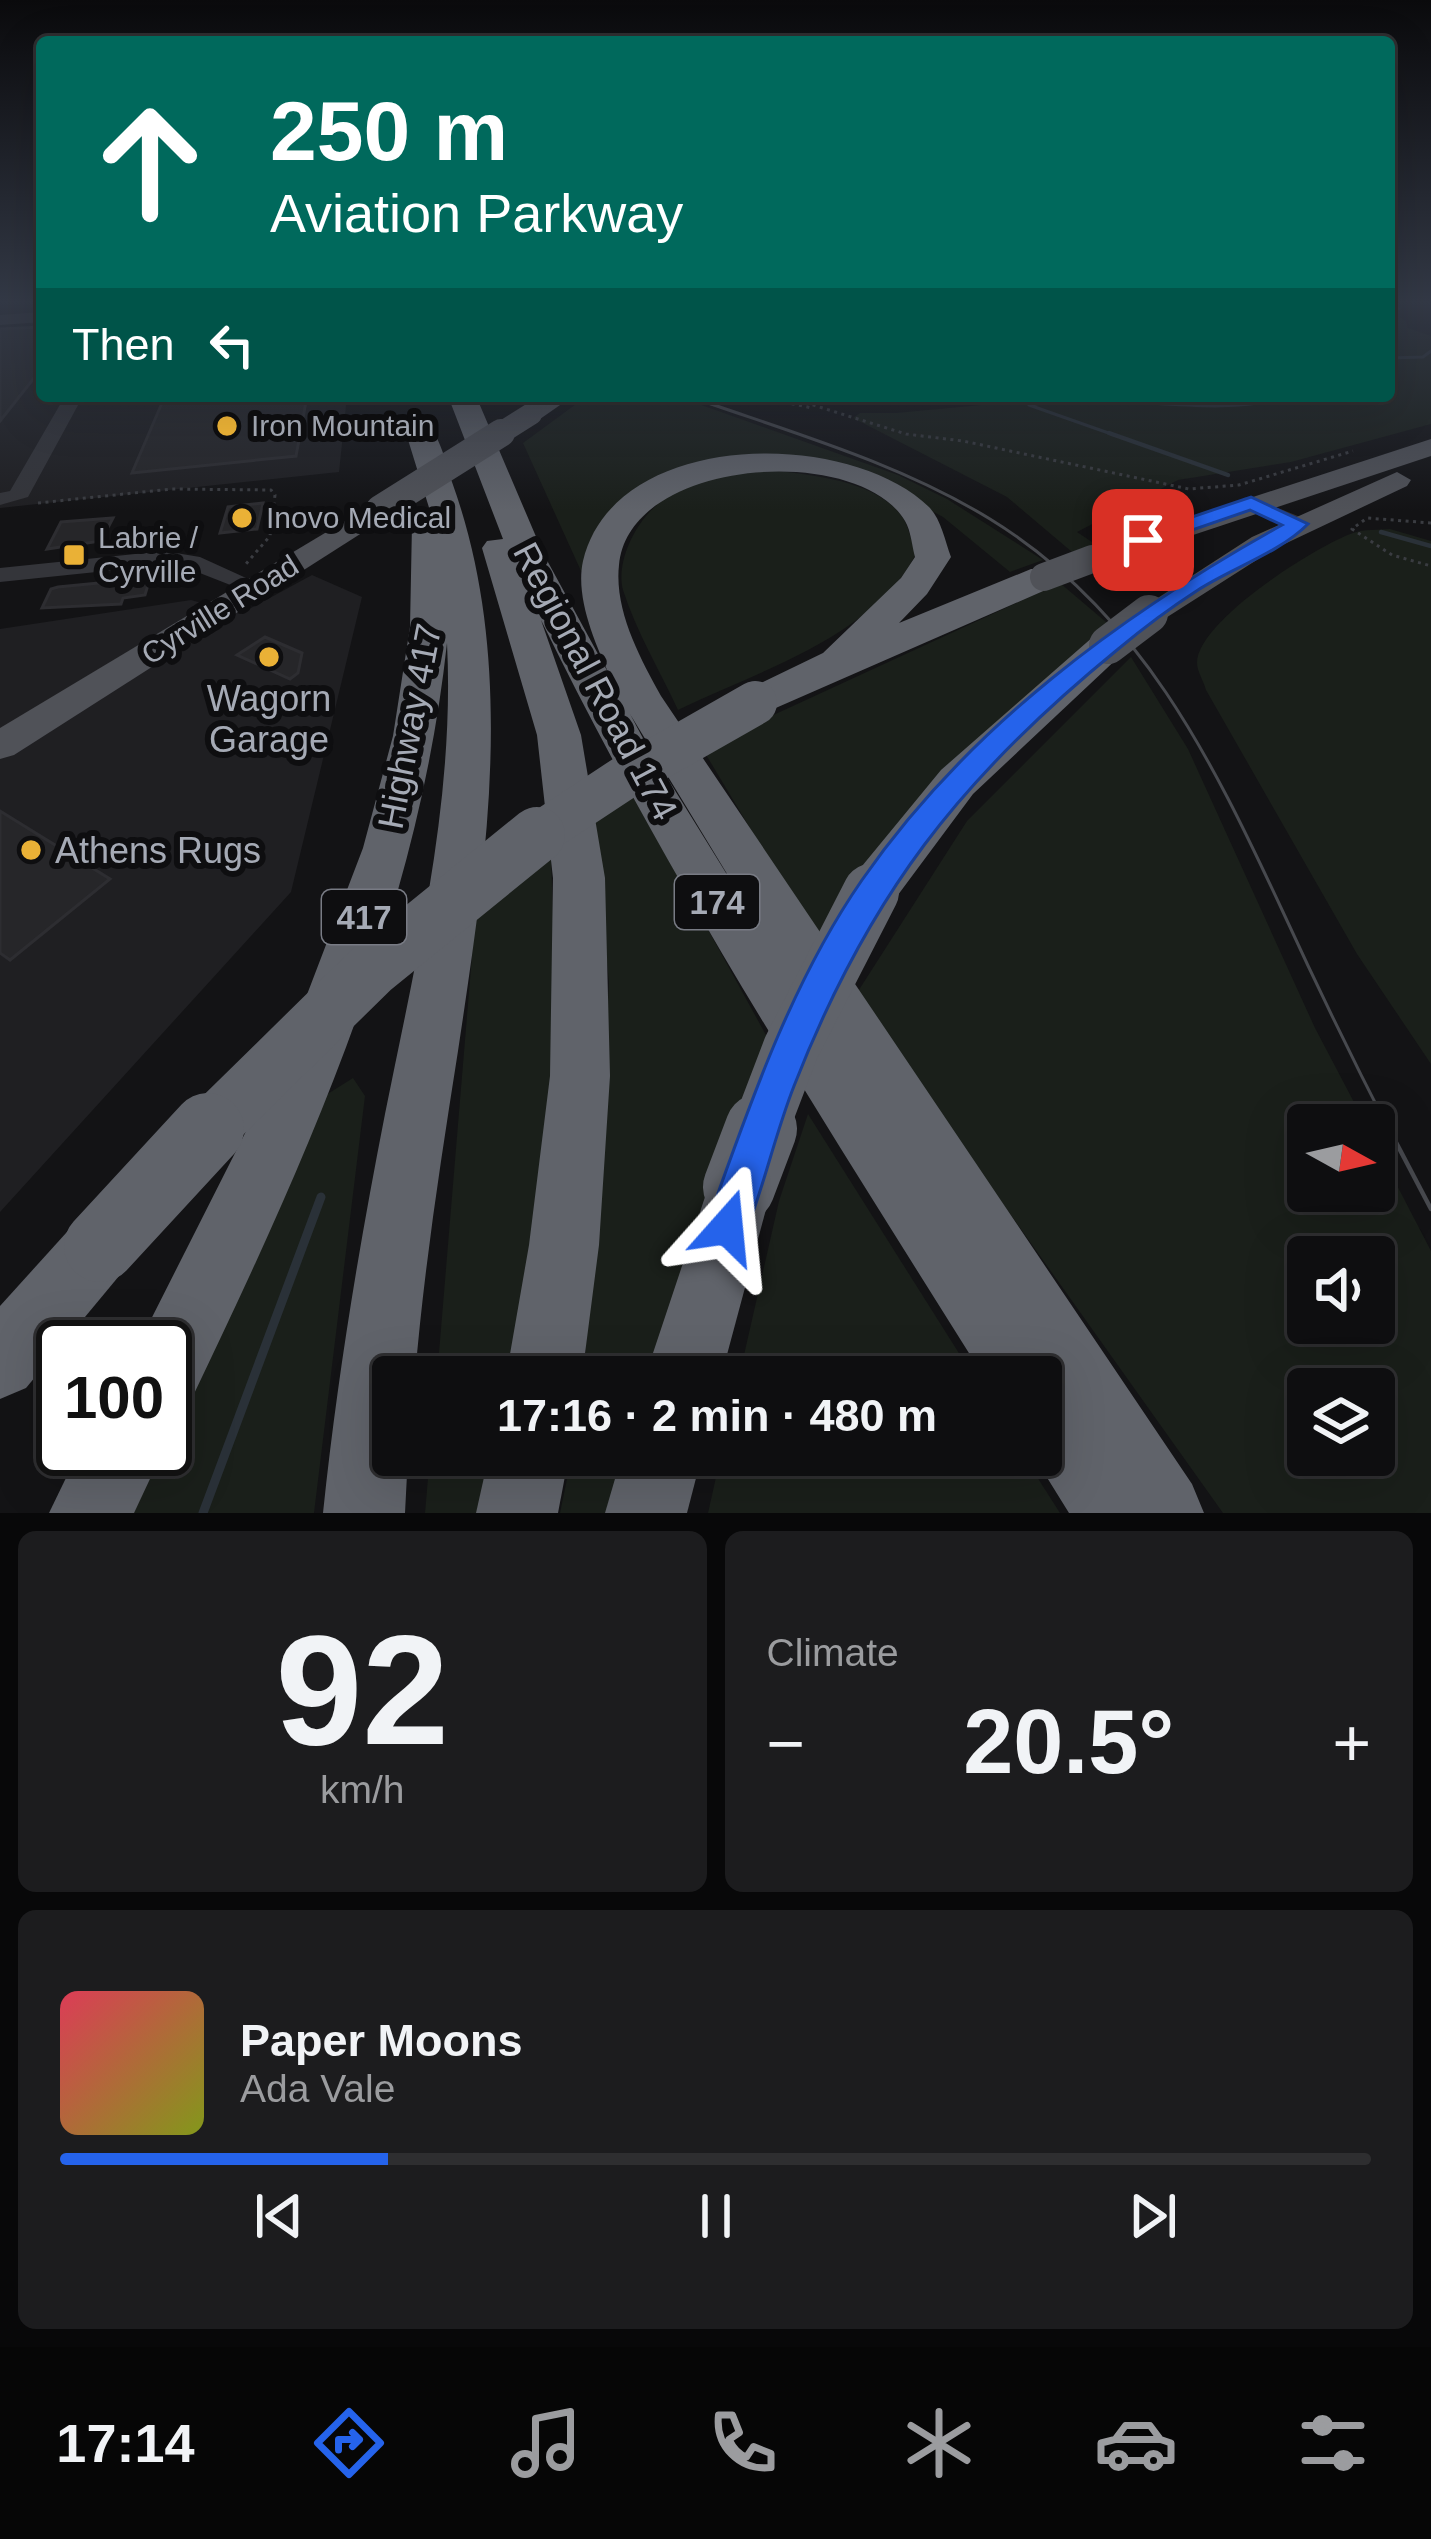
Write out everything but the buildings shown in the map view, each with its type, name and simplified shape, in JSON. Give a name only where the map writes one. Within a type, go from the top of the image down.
[{"type":"highway","points":[[495,402],[571,585],[614,664],[630,678]]},
{"type":"highway","points":[[438,404],[457,416],[559,735],[579,878],[580,1076],[564,1245],[547,1356]]},
{"type":"highway","name":"Highway 417","points":[[190,1320],[307,1066],[350,957],[403,789],[422,699],[432,607],[438,404]]},
{"type":"highway","name":"Regional Road 174","points":[[438,404],[526,553],[636,764],[730,924],[1013,1356]]},
{"type":"highway","name":"Regional Road 174","points":[[364,1513],[386,1285],[461,832],[473,701],[468,601],[445,492],[438,404]]},
{"type":"highway","points":[[837,662],[926,572],[933,545],[926,522],[907,502],[862,478],[815,466],[721,466],[666,483],[630,506],[608,537],[601,559],[604,598],[630,678],[1163,1513]]},
{"type":"highway","points":[[0,1362],[100,1246],[295,1043],[472,886],[627,773],[755,703],[837,662],[1044,577]]},
{"type":"highway","points":[[689,1356],[739,1187],[790,1048],[871,892],[957,782],[1108,644]]},
{"type":"highway","points":[[1062,1430],[1116,1513]]},
{"type":"highway","points":[[90,1513],[110,1476]]},
{"type":"highway","points":[[517,1513],[525,1476]]},
{"type":"highway","points":[[646,1513],[656,1476]]},
{"type":"main road","name":"Cyrville Road","points":[[0,746],[250,577],[380,509],[551,402]]},
{"type":"main road","points":[[1044,577],[1251,503],[1431,447]]},
{"type":"main road","points":[[1108,644],[1298,524],[1431,466]]},
{"type":"street","points":[[9,498],[70,402]]},
{"type":"street","points":[[1251,503],[1298,524]]},
{"type":"street","points":[[0,575],[164,558],[250,577]]},
{"type":"path","points":[[776,402],[820,408]]},
{"type":"path","points":[[802,402],[906,434],[963,441],[1134,481],[1196,490],[1239,485],[1359,450]]},
{"type":"path","points":[[9,498],[38,502],[176,488],[271,490],[275,495],[270,536],[250,577]]},
{"type":"path","points":[[1431,523],[1367,518],[1352,529],[1392,555],[1431,566]]},
{"type":"shaded area","points":[[0,371],[36,371],[36,402],[346,402],[339,472],[0,508]]},
{"type":"shaded area","points":[[1395,371],[1431,371],[1431,424],[1291,462],[1178,480],[1077,532],[1095,544],[1072,552],[1007,497],[853,418],[860,413],[1013,402],[1395,402]]},
{"type":"shaded area","points":[[579,402],[693,402],[898,475],[947,499],[1043,560],[1010,572],[943,517],[861,473],[694,466],[590,570],[581,571],[523,443]]},
{"type":"shaded area","points":[[779,471],[847,483],[879,496],[903,518],[916,554],[897,583],[843,630],[678,710],[623,590],[622,567],[629,544],[655,506],[672,494],[712,479]]},
{"type":"shaded area","points":[[1390,529],[1431,541],[1431,1064],[1357,954],[1206,690],[1197,663],[1216,627],[1261,587],[1353,533]]},
{"type":"shaded area","points":[[312,575],[362,597],[291,892],[0,1212],[0,629],[191,600],[240,614]]},
{"type":"shaded area","points":[[1060,583],[1113,628],[820,945],[702,748]]},
{"type":"shaded area","points":[[1131,657],[1188,749],[1315,1028],[1355,1104],[1287,1104],[1287,1212],[1395,1212],[1395,1182],[1431,1251],[1431,1513],[1223,1513],[855,996],[967,821]]},
{"type":"shaded area","points":[[633,793],[772,1046],[676,1356],[585,1356],[609,983],[594,818]]},
{"type":"shaded area","points":[[551,857],[557,1039],[528,1288],[513,1356],[439,1356],[476,908]]},
{"type":"shaded area","points":[[353,1078],[365,1096],[314,1513],[120,1513],[141,1476],[192,1476],[192,1378],[326,1095]]},
{"type":"shaded area","points":[[808,1114],[961,1356],[744,1356],[779,1201]]},
{"type":"shaded area","points":[[428,1476],[488,1476],[480,1513],[425,1513]]},
{"type":"shaded area","points":[[568,1476],[642,1476],[632,1513],[560,1513]]},
{"type":"shaded area","points":[[716,1476],[1036,1476],[1060,1513],[708,1513]]},
{"type":"waterway","points":[[1054,402],[1029,405],[1117,436]]},
{"type":"waterway","points":[[1129,402],[1195,406],[1266,402]]},
{"type":"waterway","points":[[1109,433],[1228,475]]},
{"type":"waterway","points":[[1381,532],[1431,546]]},
{"type":"waterway","points":[[203,1513],[321,1197]]},
{"type":"tram line","points":[[705,402],[842,450],[955,499],[1043,556],[1089,598],[1130,643],[1198,744],[1376,1104]]},
{"type":"tram line","points":[[1395,1140],[1431,1209]]},
{"type":"place","name":"Iron Mountain","points":[[227,426]]},
{"type":"place","name":"Inovo Medical","points":[[242,518]]},
{"type":"place","name":"Labrie / Cyrville","points":[[74,555]]},
{"type":"place","name":"Wagorn Garage","points":[[269,657]]},
{"type":"place","name":"Athens Rugs","points":[[31,850]]},
{"type":"route","points":[[727,1227],[790,1048],[871,892],[919,825],[990,748],[1108,644],[1161,604],[1298,524],[1251,503],[1143,540]]}]
